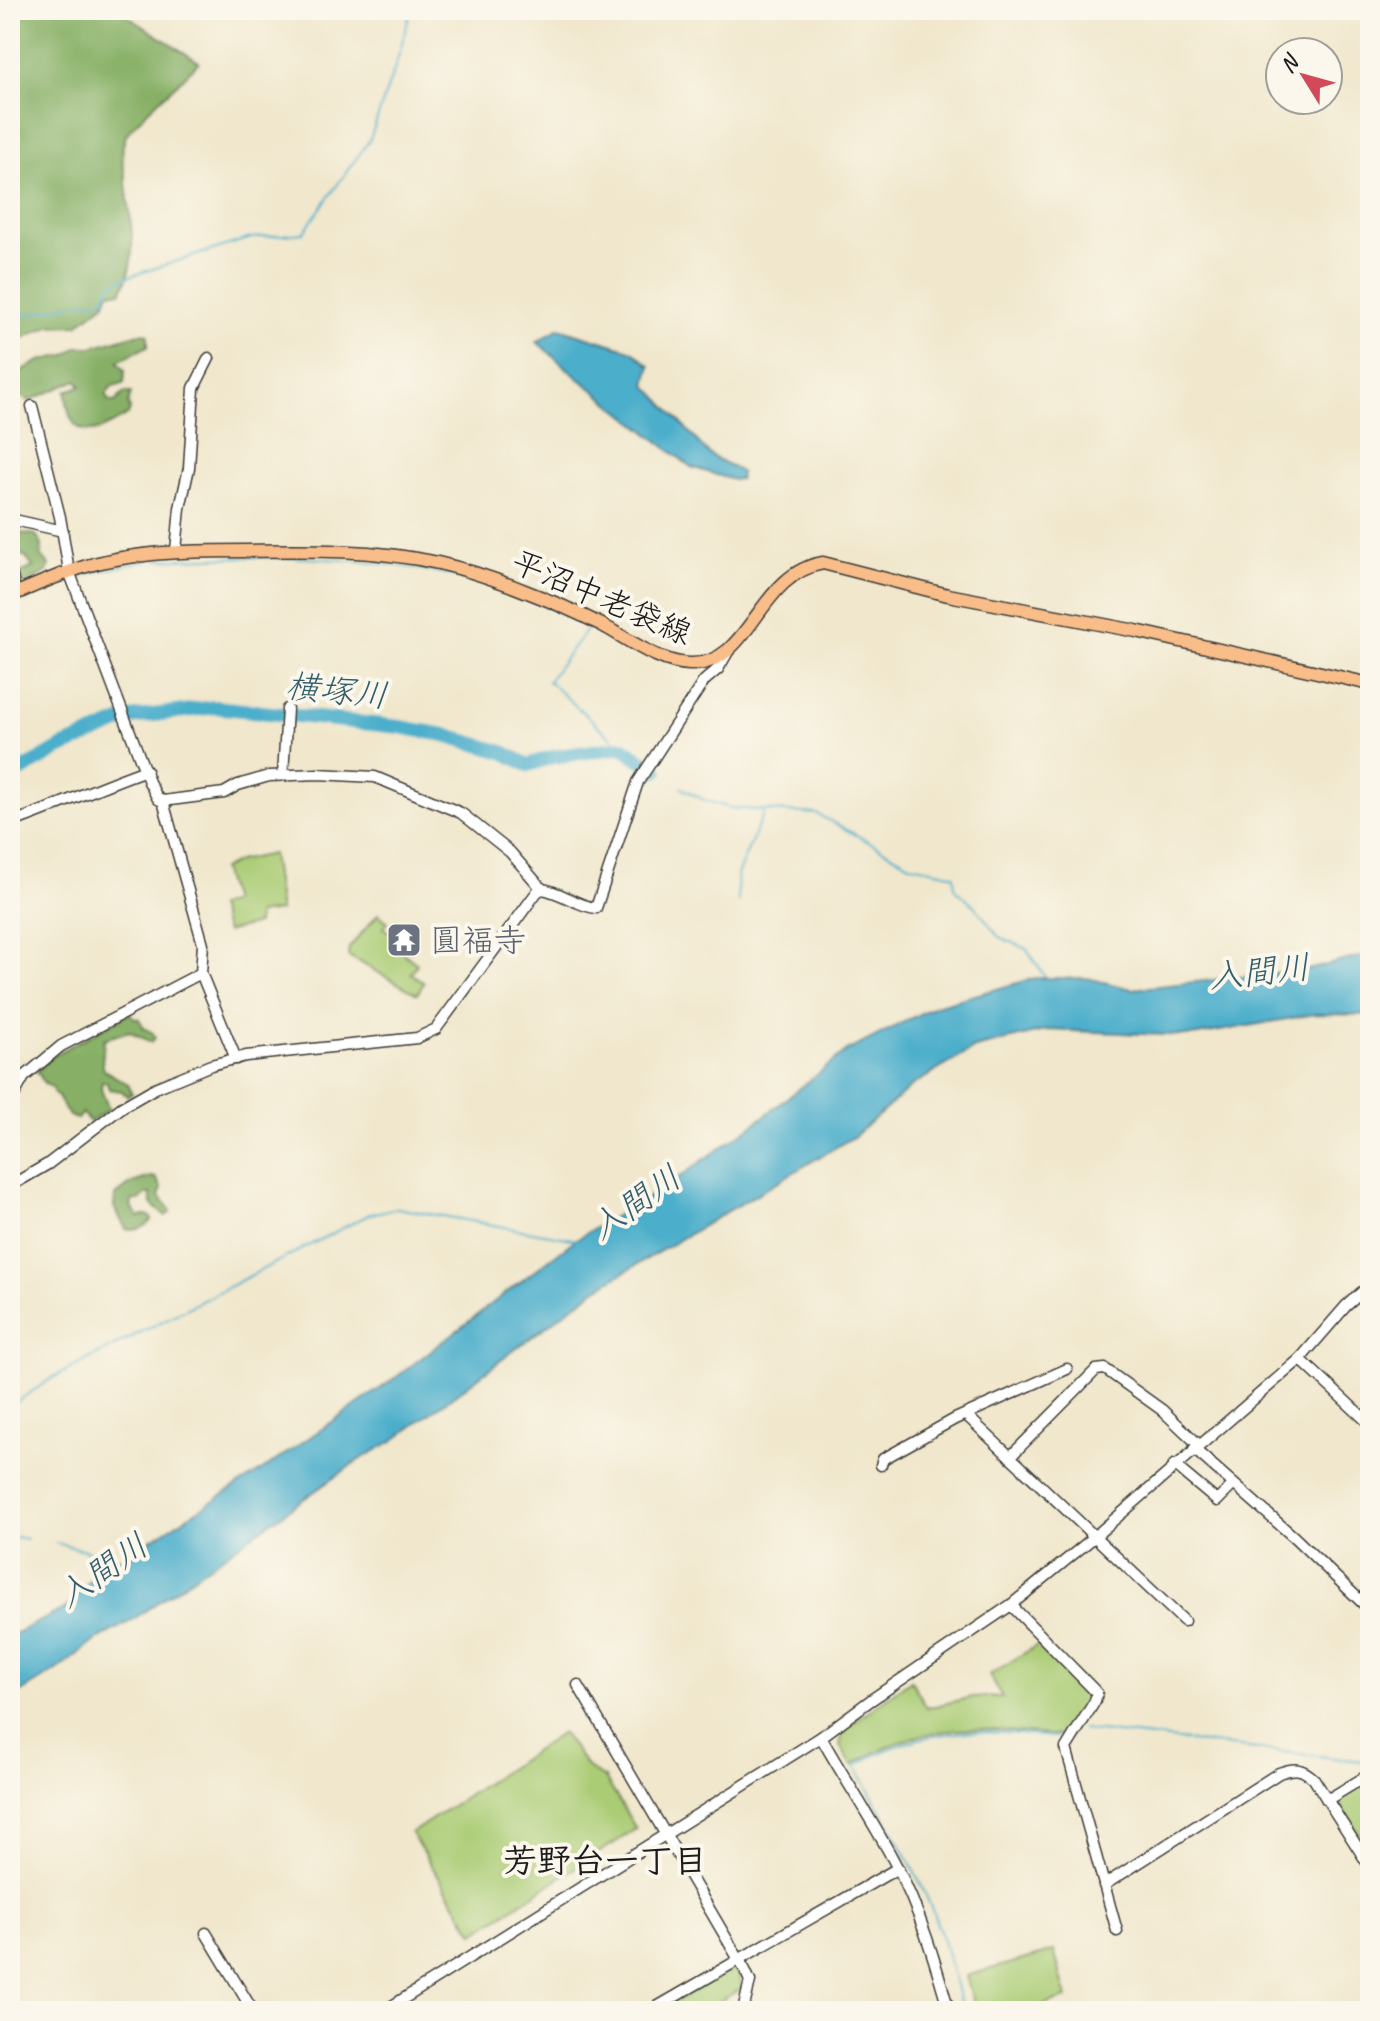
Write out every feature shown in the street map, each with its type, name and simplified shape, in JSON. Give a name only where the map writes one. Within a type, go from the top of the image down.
[{"type":"main road","name":"平沼中老袋線","points":[[13,595],[69,571],[116,559],[176,551],[310,550],[396,557],[435,563],[508,584],[544,598],[670,660],[712,667],[782,583],[802,568],[823,563],[948,595],[1136,631],[1370,684]]},
{"type":"street","points":[[176,551],[180,508],[189,468],[194,388],[209,358]]},
{"type":"street","points":[[32,406],[63,531],[69,571],[155,794],[163,801],[203,944],[201,973],[236,1059]]},
{"type":"street","points":[[10,519],[63,531]]},
{"type":"street","points":[[10,568],[13,595]]},
{"type":"street","points":[[163,801],[224,793],[253,779],[283,775],[375,777],[461,813],[510,852],[542,889],[585,907],[596,908],[644,773],[712,667]]},
{"type":"street","points":[[283,775],[287,709]]},
{"type":"street","points":[[10,823],[61,806],[98,787],[146,770]]},
{"type":"street","points":[[10,1186],[48,1164],[122,1107],[181,1077],[236,1059],[427,1035],[445,1020],[532,898],[542,889]]},
{"type":"street","points":[[10,1102],[24,1077],[61,1046],[201,973]]},
{"type":"street","points":[[384,2011],[821,1737],[1011,1605],[1300,1359],[1346,1306],[1370,1285]]},
{"type":"street","points":[[1300,1359],[1370,1424]]},
{"type":"street","points":[[881,1465],[883,1459],[955,1419],[1067,1369]]},
{"type":"street","points":[[1010,1457],[1096,1370],[1105,1369],[1162,1410],[1233,1485],[1295,1538],[1370,1610]]},
{"type":"street","points":[[966,1415],[1184,1621]]},
{"type":"street","points":[[1174,1465],[1217,1501],[1233,1485]]},
{"type":"street","points":[[1011,1605],[1097,1693],[1066,1748],[1117,1931]]},
{"type":"street","points":[[578,1685],[739,1959],[750,1981],[743,2011]]},
{"type":"street","points":[[821,1737],[898,1868],[932,1951],[949,2011]]},
{"type":"street","points":[[1104,1885],[1279,1773],[1297,1768],[1314,1779],[1370,1867]]},
{"type":"street","points":[[1327,1800],[1370,1774]]},
{"type":"street","points":[[650,2011],[898,1868]]},
{"type":"street","points":[[206,1933],[253,2011]]},
{"type":"green space","points":[[10,10],[118,10],[199,62],[136,123],[125,138],[122,156],[132,249],[131,264],[121,292],[109,292],[105,303],[77,325],[49,326],[10,344]]},
{"type":"green space","points":[[140,333],[148,334],[148,346],[118,361],[125,370],[124,383],[112,386],[106,394],[109,401],[115,402],[125,392],[131,393],[128,415],[109,426],[89,431],[81,429],[72,420],[66,391],[81,386],[77,380],[28,401],[16,393],[15,374],[40,361],[66,355],[78,347],[92,347]]},
{"type":"green space","points":[[21,533],[36,535],[42,545],[41,556],[49,565],[47,572],[25,584],[17,575],[33,567],[24,555],[13,558],[12,547],[14,538]]},
{"type":"green space","points":[[272,854],[280,911],[258,914],[257,924],[226,932],[218,907],[232,902],[222,869],[238,861]]},
{"type":"green space","points":[[378,914],[388,922],[384,928],[402,942],[397,948],[417,964],[411,973],[424,983],[417,994],[348,956],[349,948]]},
{"type":"green space","points":[[130,1013],[155,1038],[151,1042],[129,1031],[104,1039],[102,1063],[104,1070],[128,1084],[132,1094],[127,1096],[122,1091],[109,1089],[107,1083],[102,1081],[101,1089],[109,1110],[90,1122],[82,1113],[77,1119],[69,1116],[53,1093],[53,1088],[44,1083],[37,1071],[54,1055]]},
{"type":"green space","points":[[156,1178],[162,1189],[159,1195],[171,1211],[166,1216],[153,1205],[151,1194],[146,1194],[140,1200],[133,1200],[131,1206],[138,1217],[148,1215],[152,1219],[141,1228],[126,1229],[114,1207],[115,1196],[132,1183]]},
{"type":"green space","points":[[1041,1643],[1086,1688],[1091,1698],[1069,1737],[983,1730],[932,1733],[907,1739],[852,1765],[840,1746],[845,1729],[911,1680],[927,1708],[972,1697],[1002,1697],[989,1675]]},
{"type":"green space","points":[[562,1733],[589,1769],[605,1778],[636,1829],[474,1933],[411,1833]]},
{"type":"green space","points":[[1370,1777],[1370,1852],[1338,1800],[1339,1796]]},
{"type":"green space","points":[[1054,1951],[1067,1998],[1022,2011],[976,2011],[966,1976]]},
{"type":"green space","points":[[733,1968],[738,1973],[742,1988],[703,2011],[660,2011]]},
{"type":"water","points":[[559,328],[633,351],[650,366],[646,385],[708,453],[741,473],[740,479],[733,480],[691,467],[577,377],[537,342]]},
{"type":"water","points":[[1370,954],[1370,1015],[1315,1014],[1192,1036],[1048,1030],[975,1048],[913,1085],[855,1136],[596,1289],[393,1441],[359,1460],[131,1621],[96,1640],[63,1666],[10,1699],[10,1639],[16,1633],[66,1608],[94,1575],[261,1471],[394,1379],[576,1239],[664,1188],[753,1125],[847,1051],[935,1006],[1036,978],[1087,978],[1132,989],[1311,969]]},
{"type":"waterway","points":[[10,319],[82,302],[103,301],[110,285],[124,278],[251,238],[303,233],[370,139],[411,10]]},
{"type":"waterway","points":[[156,560],[266,557],[379,563],[468,579],[538,604],[589,626],[548,681],[622,747]]},
{"type":"waterway","points":[[78,578],[150,560]]},
{"type":"waterway","points":[[10,605],[69,582]]},
{"type":"waterway","name":"横塚川","points":[[10,777],[60,748],[130,718],[215,707],[400,727],[445,735],[503,752],[528,765],[552,757],[622,747],[657,771]]},
{"type":"waterway","name":"横塚川","points":[[682,788],[704,800],[730,808],[817,814],[912,865],[954,875],[955,889],[975,906],[999,937],[1027,949],[1045,977]]},
{"type":"waterway","points":[[738,901],[737,875],[764,812]]},
{"type":"waterway","points":[[10,1406],[54,1377],[370,1214],[397,1208],[578,1240]]},
{"type":"waterway","points":[[10,1536],[27,1539]]},
{"type":"waterway","name":"入間川","points":[[56,1543],[117,1558]]},
{"type":"waterway","points":[[963,2011],[943,1940],[927,1898],[902,1847],[855,1766],[881,1752],[932,1736],[983,1732],[1066,1738],[1072,1729]]},
{"type":"waterway","points":[[1082,1729],[1370,1762]]},
{"type":"place","name":"圓福寺","points":[[404,940]]},
{"type":"district","name":"芳野台一丁目","points":[[605,1860]]}]
